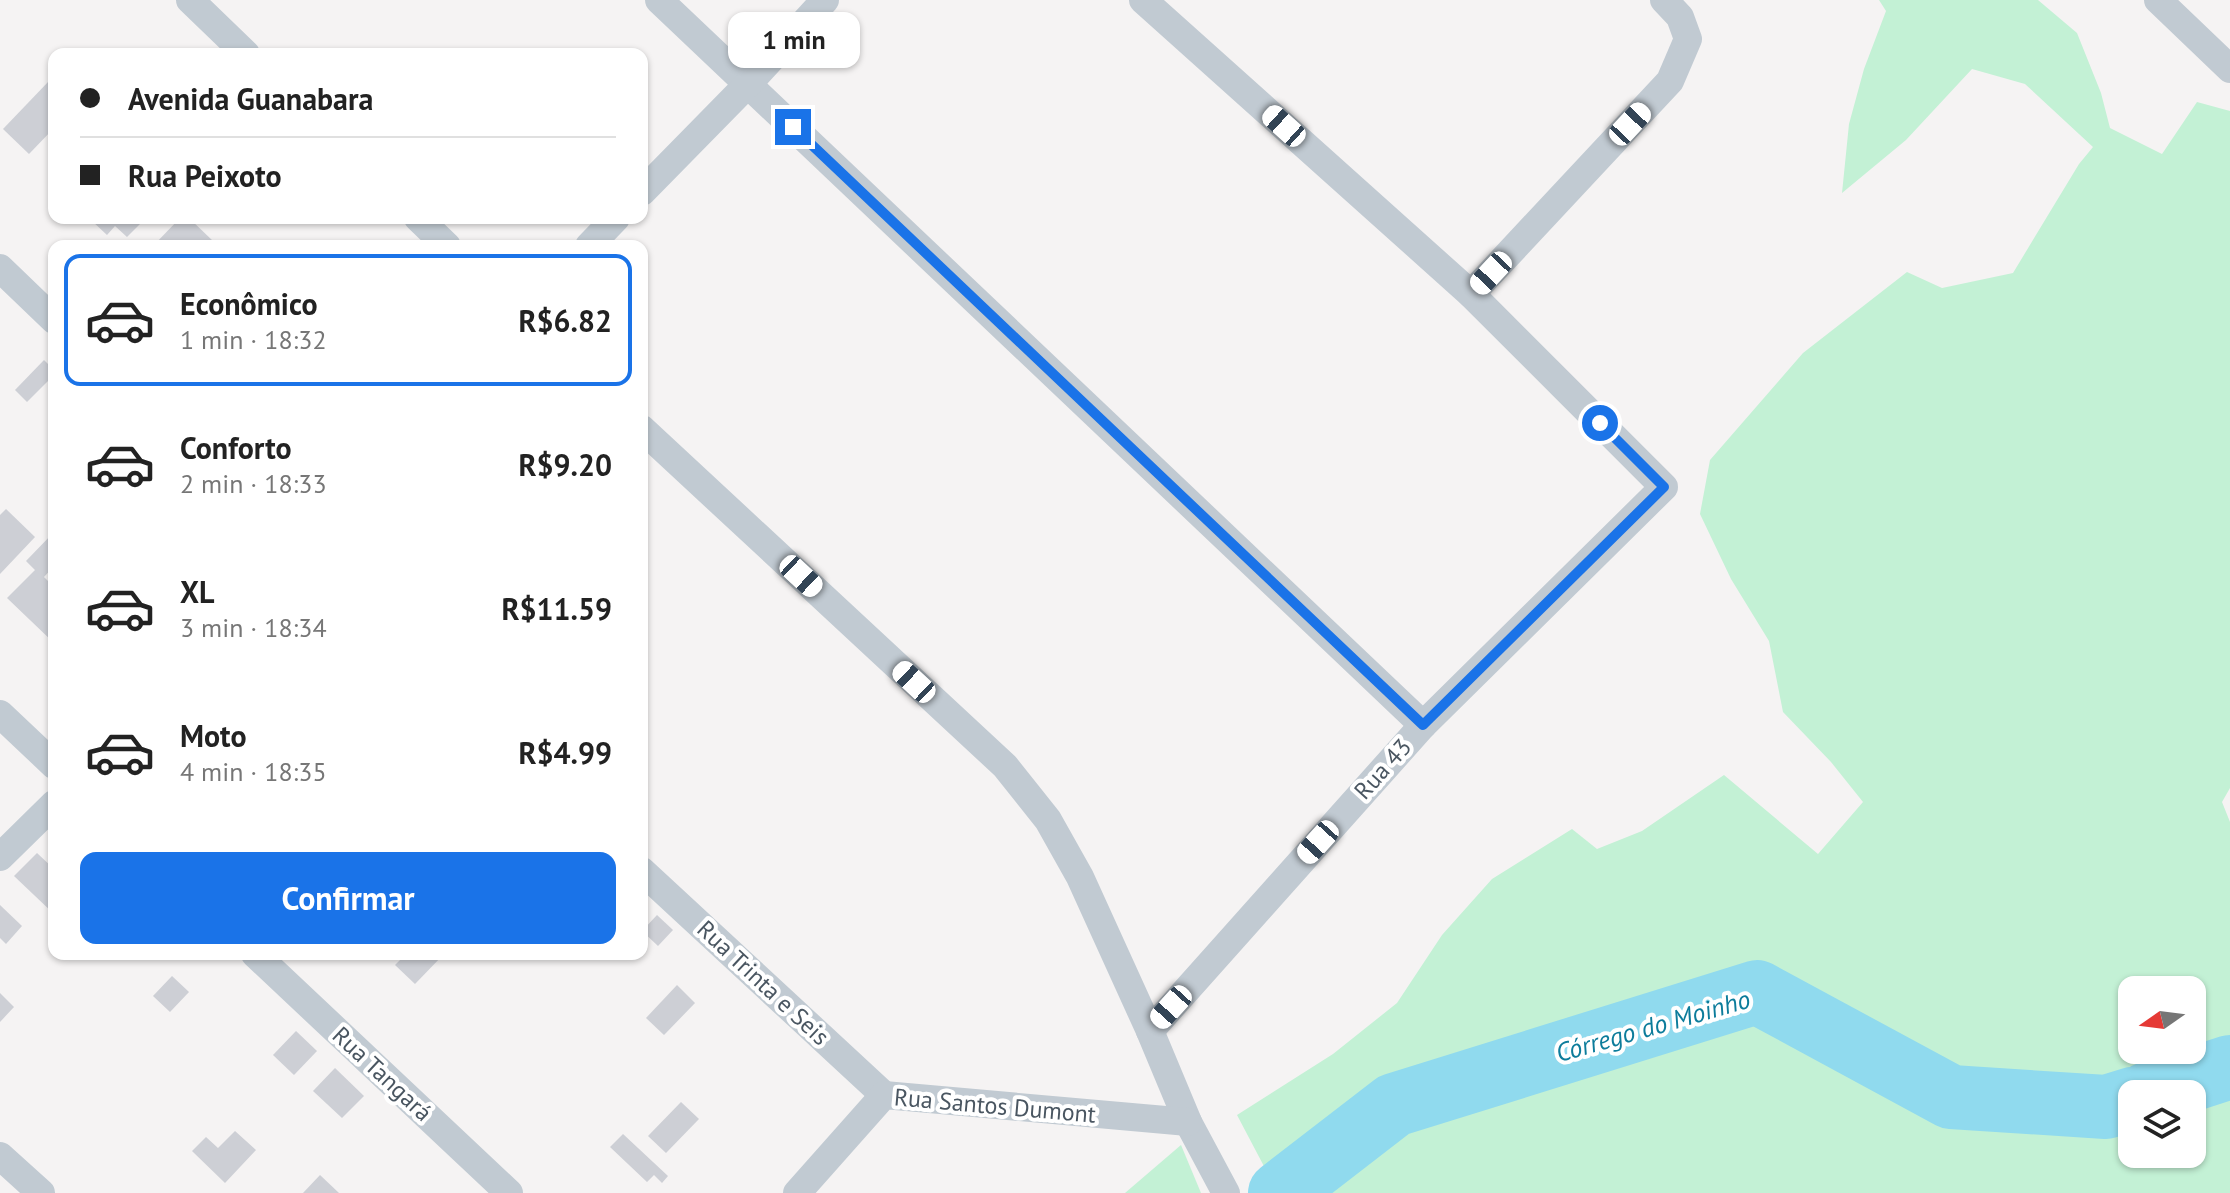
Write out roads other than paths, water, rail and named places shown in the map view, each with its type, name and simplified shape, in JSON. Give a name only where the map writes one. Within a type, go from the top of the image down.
[{"type":"street","points":[[190,0],[240,48]]},
{"type":"street","points":[[659,0],[1423,725]]},
{"type":"street","points":[[648,186],[825,0]]},
{"type":"street","points":[[1143,0],[1471,294],[1670,81],[1688,39],[1680,17],[1664,0]]},
{"type":"street","points":[[2158,0],[2230,69]]},
{"type":"street","points":[[424,224],[441,240]]},
{"type":"street","points":[[595,240],[610,224]]},
{"type":"street","points":[[0,268],[48,314]]},
{"type":"street","name":"Rua 43","points":[[1150,1031],[1423,725],[1664,487],[1471,294]]},
{"type":"street","points":[[648,435],[1005,766],[1048,820],[1080,877],[1188,1122],[1222,1185]]},
{"type":"street","points":[[0,714],[48,759]]},
{"type":"street","points":[[0,857],[48,810]]},
{"type":"street","name":"Rua Trinta e Seis","points":[[648,877],[884,1095]]},
{"type":"street","name":"Rua Tangará","points":[[261,960],[509,1193]]},
{"type":"street","name":"Rua Santos Dumont","points":[[797,1193],[884,1095],[1188,1122]]},
{"type":"street","points":[[0,1156],[41,1193]]},
{"type":"waterway","name":"Córrego do Moinho","points":[[1280,1193],[1394,1105],[1757,992],[1951,1097],[2106,1107],[2118,1103]]},
{"type":"waterway","name":"Córrego do Moinho","points":[[2190,1080],[2230,1067]]}]
